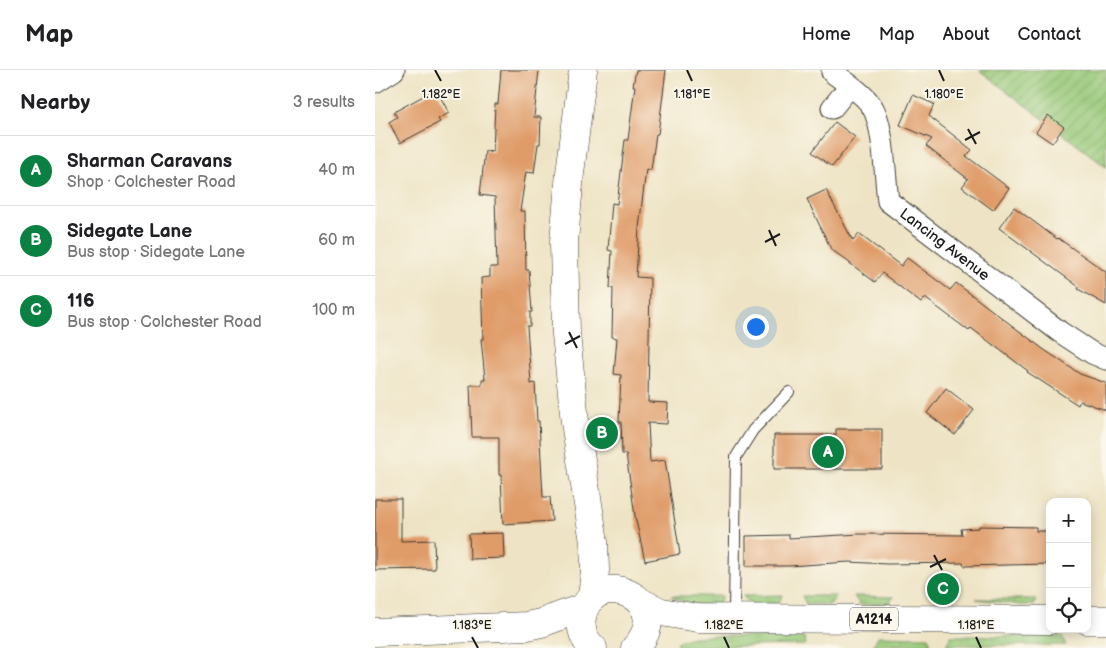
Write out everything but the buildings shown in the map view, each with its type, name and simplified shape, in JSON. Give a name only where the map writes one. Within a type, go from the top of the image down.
[{"type":"main road","points":[[583,70],[564,241],[566,334],[582,472],[594,542],[595,570],[589,602],[581,624],[590,645]]},
{"type":"main road","points":[[594,542],[600,558],[645,611],[646,631],[639,644]]},
{"type":"main road","points":[[375,632],[527,626],[541,623],[589,602],[606,590],[631,596]]},
{"type":"main road","name":"A1214","points":[[631,596],[661,612],[698,618],[1046,620]]},
{"type":"main road","name":"A1214","points":[[639,644],[668,626],[698,618]]},
{"type":"main road","points":[[1091,620],[1106,620]]},
{"type":"main road","points":[[527,626],[566,634],[590,645]]},
{"type":"street","points":[[375,82],[394,70]]},
{"type":"street","name":"Lancing Avenue","points":[[832,72],[871,103],[878,118],[888,201],[1060,332],[1106,359]]},
{"type":"street","points":[[832,108],[850,86]]},
{"type":"lane","points":[[734,618],[736,457],[753,430],[789,392]]},
{"type":"green space","points":[[979,70],[1106,70],[1106,167]]},
{"type":"green space","points":[[783,595],[777,605],[751,605],[743,596]]},
{"type":"green space","points":[[671,596],[722,596],[718,605],[688,602]]},
{"type":"green space","points":[[802,596],[836,596],[831,605],[806,604]]},
{"type":"green space","points":[[854,596],[894,597],[890,602],[860,605]]},
{"type":"green space","points":[[976,599],[1035,599],[1035,605],[1020,605]]},
{"type":"green space","points":[[878,636],[929,637],[931,645],[873,645]]},
{"type":"green space","points":[[951,636],[1062,636],[1066,645],[946,645]]},
{"type":"green space","points":[[692,637],[804,637],[806,644],[677,647],[677,642]]},
{"type":"place","name":"Sidegate Lane","points":[[602,433]]},
{"type":"place","name":"Sharman Caravans","points":[[828,452]]},
{"type":"place","name":"116","points":[[943,589]]}]
